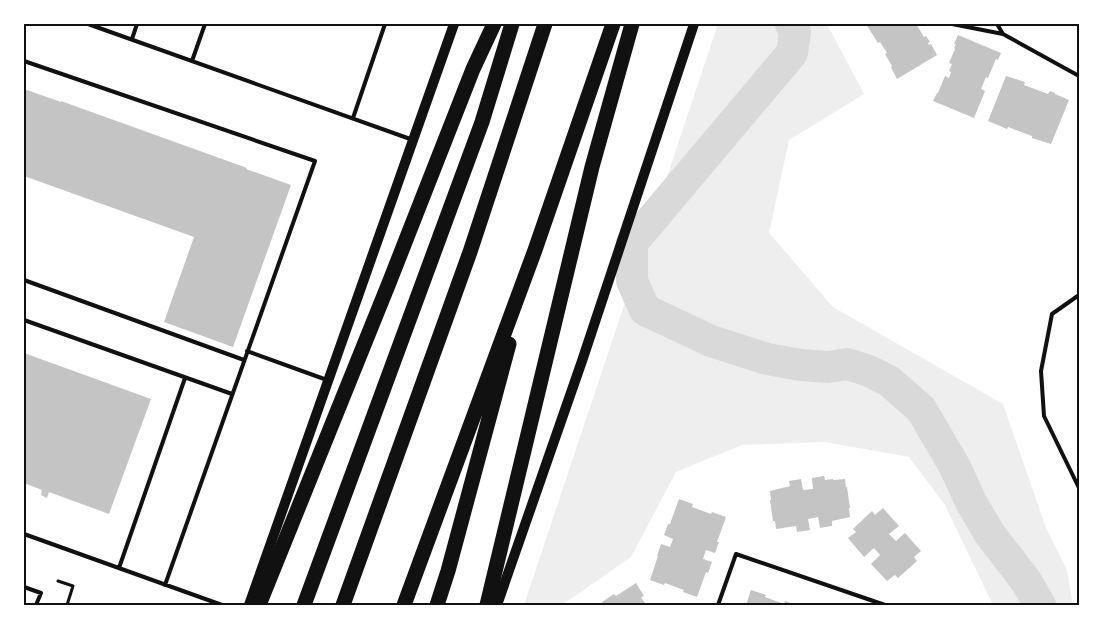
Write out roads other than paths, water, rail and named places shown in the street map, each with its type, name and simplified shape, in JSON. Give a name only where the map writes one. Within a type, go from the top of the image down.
[{"type":"highway","points":[[259,605],[390,283],[473,69],[494,24]]},
{"type":"highway","points":[[304,605],[482,122],[512,24]]},
{"type":"highway","points":[[343,605],[470,252],[545,24]]},
{"type":"highway","points":[[404,605],[535,250],[613,24]]},
{"type":"highway","points":[[487,605],[590,176],[632,24]]},
{"type":"highway","points":[[437,605],[448,571],[535,250]]},
{"type":"main road","points":[[249,605],[454,24]]},
{"type":"main road","points":[[497,605],[582,361],[694,24]]},
{"type":"lane","points":[[88,24],[413,140]]},
{"type":"lane","points":[[132,39],[137,24]]},
{"type":"lane","points":[[192,61],[205,24]]},
{"type":"lane","points":[[353,118],[385,24]]},
{"type":"lane","points":[[952,24],[1003,34],[1079,76]]},
{"type":"lane","points":[[997,24],[1003,34]]},
{"type":"lane","points":[[24,60],[315,161],[165,585]]},
{"type":"lane","points":[[24,280],[244,360]]},
{"type":"lane","points":[[1079,295],[1052,314],[1041,371],[1044,416],[1079,488]]},
{"type":"lane","points":[[24,320],[232,394]]},
{"type":"lane","points":[[247,351],[328,380]]},
{"type":"lane","points":[[119,568],[185,378]]},
{"type":"lane","points":[[24,534],[222,605]]},
{"type":"lane","points":[[718,605],[736,554],[885,605]]},
{"type":"lane","points":[[24,586],[41,593],[36,605]]},
{"type":"waterway","points":[[791,24],[795,32],[792,53],[632,243],[632,281],[645,310],[711,341],[767,359],[801,365],[828,367],[847,364],[869,371],[889,381],[921,409],[955,467],[971,502],[989,533],[1026,581],[1040,605]]}]
